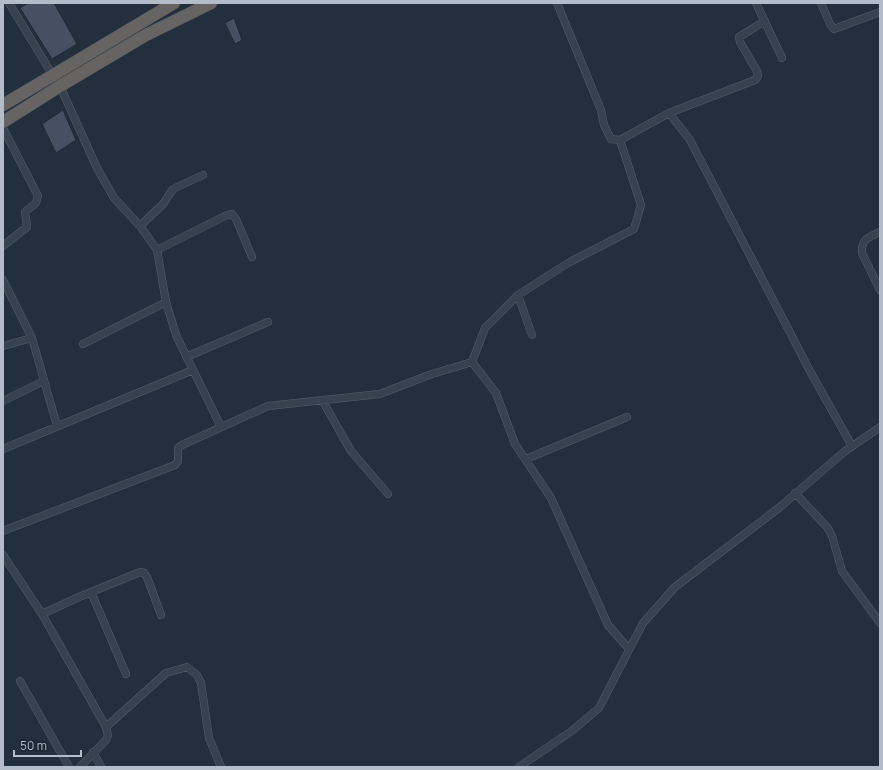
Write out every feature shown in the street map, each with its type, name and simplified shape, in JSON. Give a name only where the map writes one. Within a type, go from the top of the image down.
[{"type":"highway","points":[[3,105],[52,74],[174,3]]},
{"type":"highway","points":[[3,122],[146,35],[211,3]]},
{"type":"street","points":[[9,3],[52,74]]},
{"type":"street","points":[[557,3],[600,110],[604,125],[611,139],[620,140],[669,113],[755,80],[758,76],[757,71],[740,42],[739,37],[765,21]]},
{"type":"street","points":[[756,3],[782,58]]},
{"type":"street","points":[[821,3],[830,24],[834,29],[880,12]]},
{"type":"street","points":[[60,86],[96,168],[114,198],[140,226],[157,250],[166,302],[176,335],[221,427]]},
{"type":"street","points":[[669,113],[690,140],[811,373],[852,446]]},
{"type":"street","points":[[3,128],[38,196],[36,203],[25,212],[27,227],[3,246]]},
{"type":"street","points":[[472,362],[485,328],[518,295],[568,263],[634,228],[641,205],[620,140]]},
{"type":"street","points":[[140,226],[163,204],[174,189],[203,175]]},
{"type":"street","points":[[157,250],[227,215],[232,214],[236,219],[252,257]]},
{"type":"street","points":[[880,232],[864,240],[862,246],[862,253],[880,290]]},
{"type":"street","points":[[3,280],[32,338],[57,426]]},
{"type":"street","points":[[518,295],[532,335]]},
{"type":"street","points":[[83,344],[166,302]]},
{"type":"street","points":[[186,357],[268,322]]},
{"type":"street","points":[[3,346],[32,338]]},
{"type":"street","points":[[3,531],[175,464],[178,460],[178,448],[182,445],[268,406],[366,397],[380,394],[430,375],[472,362]]},
{"type":"street","points":[[472,362],[496,393],[515,444],[551,498],[608,625],[629,649]]},
{"type":"street","points":[[3,449],[193,370]]},
{"type":"street","points":[[3,401],[44,381]]},
{"type":"street","points":[[322,400],[350,451],[388,494]]},
{"type":"street","points":[[526,459],[627,417]]},
{"type":"street","points":[[519,767],[573,730],[599,708],[643,623],[675,587],[796,493],[852,446],[880,427]]},
{"type":"street","points":[[796,493],[827,526],[832,536],[844,575],[880,623]]},
{"type":"street","points":[[3,555],[42,614],[106,727],[108,735],[106,740],[80,767]]},
{"type":"street","points":[[42,614],[140,572],[144,573],[161,615]]},
{"type":"street","points":[[91,592],[126,674]]},
{"type":"street","points":[[106,727],[166,673],[187,667],[197,675],[201,683],[209,738],[221,767]]},
{"type":"street","points":[[20,680],[69,767]]},
{"type":"street","points":[[93,752],[101,767]]},
{"type":"building","points":[[28,3],[54,3],[77,44],[52,59],[20,8]]},
{"type":"building","points":[[234,18],[242,40],[235,44],[225,23]]},
{"type":"building","points":[[63,110],[76,140],[56,153],[42,124]]}]
